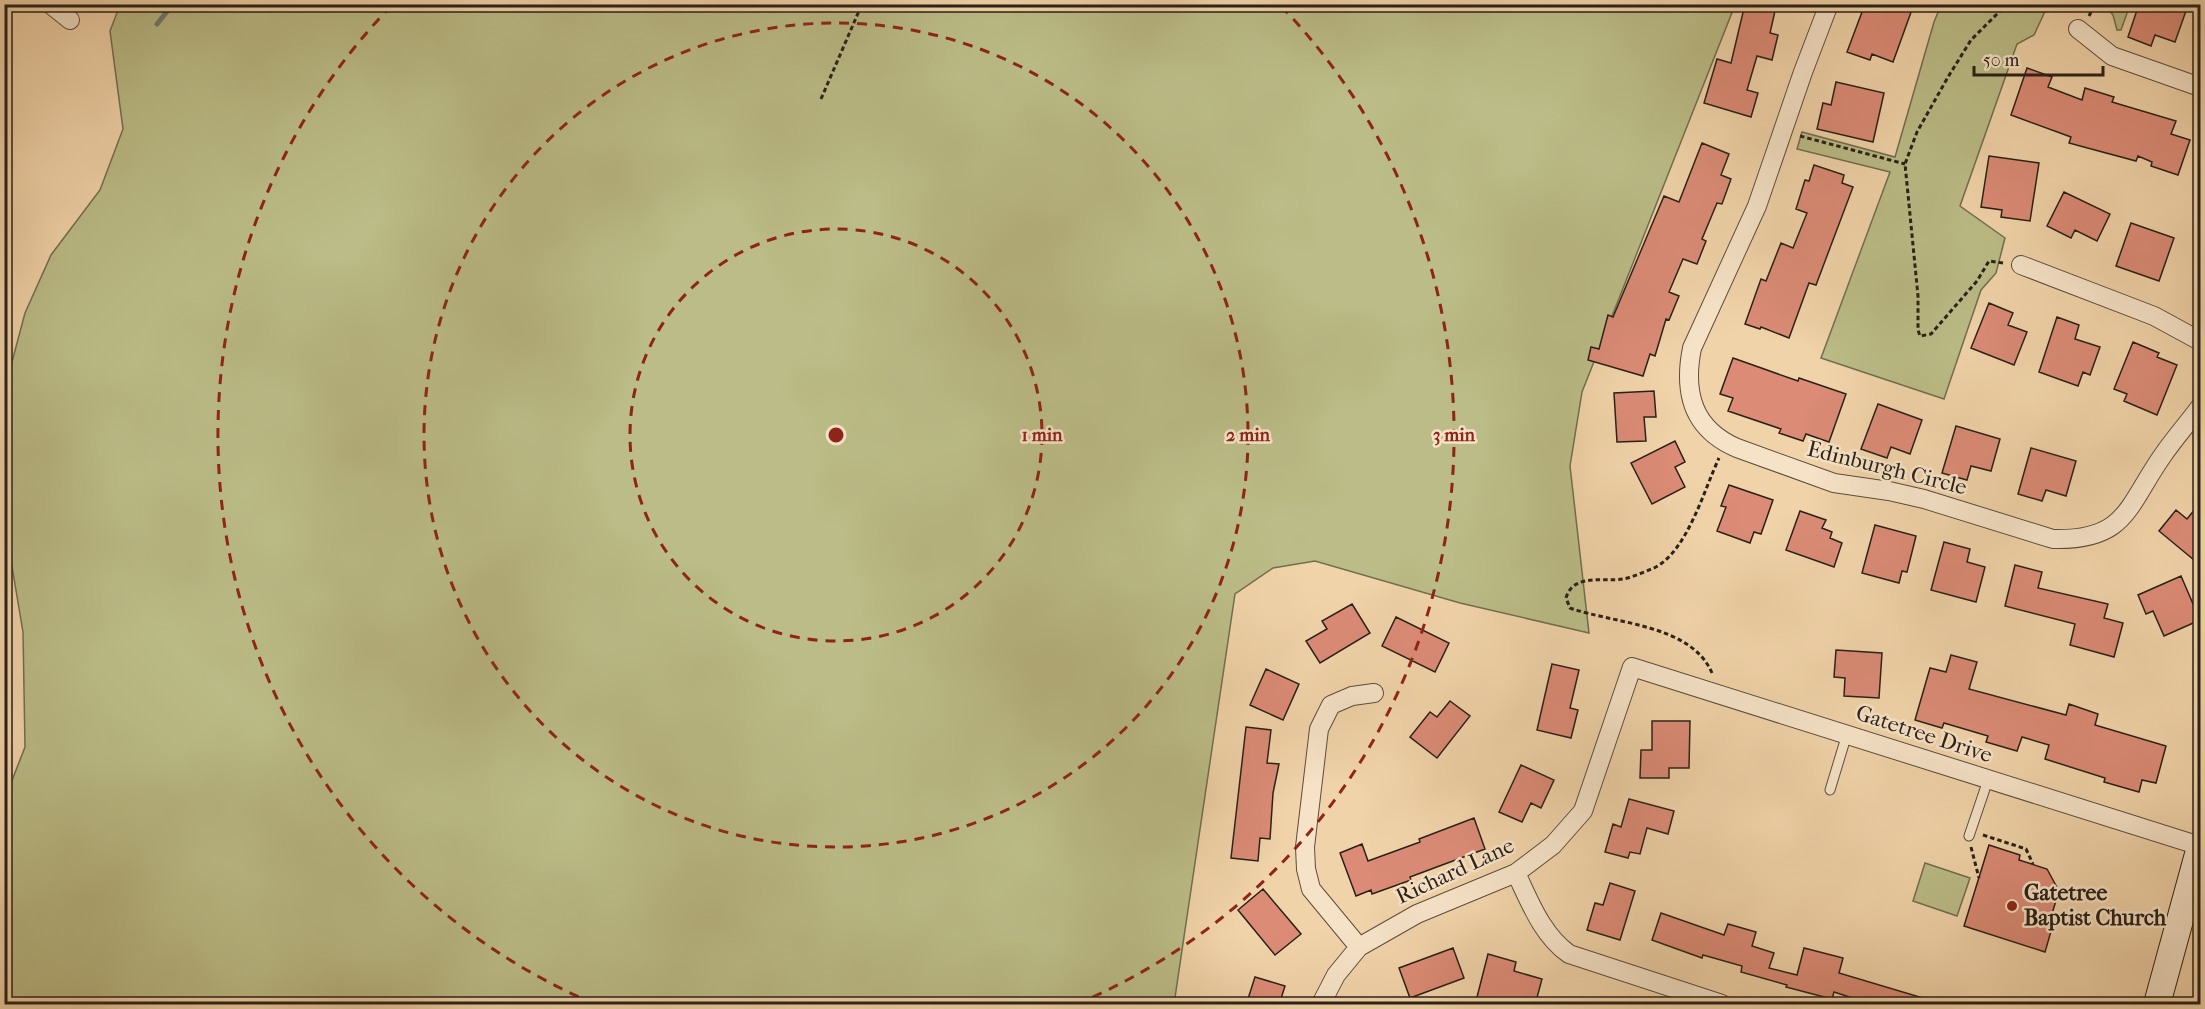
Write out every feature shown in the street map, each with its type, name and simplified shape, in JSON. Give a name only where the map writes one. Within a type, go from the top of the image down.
[{"type":"street","points":[[50,4],[70,20]]},
{"type":"street","name":"Edinburgh Circle","points":[[1829,4],[1757,206],[1692,348],[1688,369],[1689,389],[1694,407],[1709,430],[1726,444],[1834,483],[1889,490],[2053,539],[2069,540],[2099,533],[2113,526],[2126,513],[2139,496],[2162,456],[2200,407]]},
{"type":"street","points":[[2078,28],[2112,56],[2200,87]]},
{"type":"street","points":[[2021,265],[2154,316],[2193,335],[2200,341]]},
{"type":"street","name":"Gatetree Drive","points":[[1632,668],[2200,846]]},
{"type":"street","name":"Richard Lane","points":[[1321,1005],[1336,975],[1359,947],[1417,914],[1516,873],[1553,845],[1583,811],[1632,668]]},
{"type":"street","points":[[1359,947],[1311,889],[1306,869],[1305,847],[1319,729],[1331,705],[1352,696],[1374,693]]},
{"type":"street","points":[[2157,1005],[2200,846]]},
{"type":"street","points":[[1516,873],[1545,930],[1560,948],[1569,954],[1722,1005]]},
{"type":"lane","points":[[1830,790],[1847,734]]},
{"type":"lane","points":[[1970,834],[1988,780]]},
{"type":"path","points":[[821,99],[862,4]]},
{"type":"path","points":[[2007,4],[1971,40],[1917,132],[1905,164],[1920,336],[1931,334],[1977,282],[1989,261],[2021,265]]},
{"type":"path","points":[[1782,132],[1905,164]]},
{"type":"path","points":[[1720,695],[1712,671],[1705,658],[1697,651],[1656,631],[1570,608],[1566,598],[1568,592],[1579,583],[1627,578],[1653,568],[1665,560],[1676,548],[1685,532],[1726,444]]},
{"type":"path","points":[[1979,878],[1970,834],[2026,849],[2033,864]]},
{"type":"green space","points":[[120,5],[1735,5],[1582,392],[1570,466],[1589,633],[1460,603],[1315,561],[1273,568],[1235,594],[1174,1004],[5,1004],[4,801],[25,747],[23,632],[5,525],[5,388],[25,313],[51,255],[100,190],[123,129],[110,31]]},
{"type":"green space","points":[[1941,5],[2048,5],[2034,35],[2017,44],[1960,206],[2005,238],[1996,273],[1981,290],[1944,399],[1821,358],[1890,172],[1797,149],[1802,132],[1895,157]]},
{"type":"green space","points":[[2105,5],[2130,5],[2121,30],[2117,30],[2113,15]]},
{"type":"green space","points":[[1925,863],[1970,878],[1957,916],[1913,901]]},
{"type":"building","points":[[1745,4],[1775,11],[1770,33],[1778,35],[1772,60],[1757,56],[1747,90],[1758,93],[1751,117],[1704,103],[1717,59],[1731,63]]},
{"type":"building","points":[[1865,4],[1914,4],[1893,62],[1872,54],[1870,60],[1847,52]]},
{"type":"building","points":[[2139,4],[2176,4],[2187,8],[2175,42],[2155,35],[2151,46],[2128,37]]},
{"type":"building","points":[[2027,68],[2052,77],[2048,87],[2082,100],[2085,88],[2114,97],[2112,102],[2176,121],[2171,134],[2190,140],[2178,175],[2151,166],[2152,162],[2138,156],[2136,161],[2069,143],[2071,137],[2011,115]]},
{"type":"building","points":[[1836,82],[1884,93],[1873,142],[1817,129],[1823,103],[1831,105]]},
{"type":"building","points":[[1702,143],[1729,154],[1721,175],[1731,179],[1722,204],[1717,203],[1702,239],[1706,241],[1697,264],[1683,259],[1669,292],[1679,296],[1669,320],[1666,319],[1655,356],[1650,354],[1643,376],[1588,360],[1591,347],[1599,349],[1608,315],[1613,317],[1664,196],[1679,202]]},
{"type":"building","points":[[1989,156],[2039,163],[2030,221],[2001,217],[2002,210],[1981,207]]},
{"type":"building","points":[[1814,165],[1844,175],[1842,183],[1853,187],[1816,285],[1809,283],[1789,338],[1761,327],[1760,329],[1745,324],[1761,279],[1766,281],[1781,243],[1793,248],[1807,213],[1796,209],[1805,180],[1809,181]]},
{"type":"building","points":[[2064,192],[2110,214],[2097,241],[2075,230],[2071,238],[2047,226]]},
{"type":"building","points":[[2131,223],[2174,238],[2159,281],[2116,266]]},
{"type":"building","points":[[1989,303],[2013,313],[2008,325],[2027,332],[2014,365],[1971,348]]},
{"type":"building","points":[[2057,317],[2079,325],[2075,339],[2100,347],[2090,375],[2083,372],[2078,386],[2039,372]]},
{"type":"building","points":[[2133,342],[2159,353],[2157,357],[2177,365],[2157,415],[2124,401],[2127,394],[2114,389]]},
{"type":"building","points":[[1733,358],[1798,381],[1799,378],[1846,394],[1829,442],[1806,434],[1803,441],[1779,433],[1781,429],[1728,411],[1733,398],[1720,394]]},
{"type":"building","points":[[1654,391],[1656,417],[1644,417],[1646,441],[1617,442],[1614,393]]},
{"type":"building","points":[[1878,404],[1922,420],[1910,454],[1891,447],[1887,458],[1861,449]]},
{"type":"building","points":[[1956,426],[2000,439],[1991,471],[1971,466],[1967,480],[1942,473]]},
{"type":"building","points":[[1675,441],[1685,462],[1675,467],[1685,487],[1652,504],[1631,463]]},
{"type":"building","points":[[2031,448],[2076,461],[2066,496],[2046,490],[2042,501],[2018,494]]},
{"type":"building","points":[[1729,485],[1773,500],[1761,534],[1754,532],[1750,543],[1717,531],[1726,507],[1721,506]]},
{"type":"building","points":[[2200,503],[2200,565],[2159,531],[2176,510],[2187,519]]},
{"type":"building","points":[[1800,511],[1826,520],[1822,528],[1832,532],[1830,538],[1842,543],[1834,567],[1786,550]]},
{"type":"building","points":[[1875,525],[1916,536],[1907,572],[1902,571],[1899,583],[1862,573]]},
{"type":"building","points":[[1944,542],[1970,549],[1967,562],[1985,567],[1976,602],[1931,590]]},
{"type":"building","points":[[2015,565],[2042,572],[2038,588],[2108,604],[2104,618],[2123,623],[2114,657],[2070,645],[2075,624],[2005,606]]},
{"type":"building","points":[[2181,576],[2200,620],[2164,636],[2153,611],[2146,614],[2138,595]]},
{"type":"building","points":[[1352,604],[1370,633],[1320,663],[1306,641],[1327,629],[1322,621]]},
{"type":"building","points":[[1396,617],[1449,643],[1435,672],[1382,646]]},
{"type":"building","points":[[1836,650],[1882,653],[1879,698],[1844,696],[1845,678],[1834,677]]},
{"type":"building","points":[[1951,655],[1977,662],[1969,689],[2066,715],[2069,704],[2098,714],[2095,725],[2166,746],[2156,783],[2142,780],[2139,792],[2104,782],[2105,778],[2045,759],[2049,745],[2022,737],[2017,751],[1986,742],[1988,736],[1944,723],[1942,728],[1915,720],[1930,668],[1946,672]]},
{"type":"building","points":[[1552,664],[1579,670],[1570,708],[1578,710],[1571,738],[1537,730]]},
{"type":"building","points":[[1266,669],[1299,684],[1283,720],[1250,705]]},
{"type":"building","points":[[1450,701],[1470,716],[1437,758],[1410,737],[1430,712],[1437,717]]},
{"type":"building","points":[[1652,721],[1690,721],[1689,768],[1669,768],[1669,778],[1640,778],[1641,750],[1652,750]]},
{"type":"building","points":[[1246,727],[1271,730],[1267,763],[1279,764],[1273,793],[1270,839],[1260,838],[1258,861],[1231,858]]},
{"type":"building","points":[[1521,765],[1554,780],[1541,808],[1531,803],[1522,822],[1499,812]]},
{"type":"building","points":[[1629,799],[1674,811],[1668,834],[1647,828],[1640,854],[1630,852],[1628,858],[1605,852],[1613,824],[1621,827]]},
{"type":"building","points":[[1474,818],[1485,849],[1410,877],[1411,880],[1372,894],[1371,890],[1356,896],[1340,853],[1362,844],[1368,861],[1420,842],[1419,839]]},
{"type":"building","name":"Gatetree Baptist Church","points":[[1989,845],[2020,855],[2019,860],[2047,869],[2059,891],[2050,920],[2054,921],[2045,952],[1964,926]]},
{"type":"building","points":[[1610,883],[1635,891],[1620,940],[1587,930],[1595,903],[1603,905]]},
{"type":"building","points":[[1263,889],[1301,934],[1275,955],[1238,910]]},
{"type":"building","points":[[1661,913],[1724,935],[1728,924],[1756,932],[1752,946],[1774,953],[1769,968],[1797,975],[1804,948],[1843,958],[1839,973],[1933,1001],[1932,1005],[1861,1005],[1862,1001],[1834,992],[1832,999],[1741,972],[1742,966],[1703,955],[1702,958],[1652,940]]},
{"type":"building","points":[[1453,948],[1464,978],[1410,998],[1399,968]]},
{"type":"building","points":[[1488,954],[1516,962],[1514,971],[1542,979],[1535,1005],[1490,1005],[1476,1001]]},
{"type":"building","points":[[1255,977],[1285,986],[1279,1005],[1246,1005]]},
{"type":"waterway","points":[[119,8],[120,4]]},
{"type":"waterway","points":[[157,24],[173,4]]},
{"type":"place","name":"Gatetree Baptist Church","points":[[2012,906]]}]
